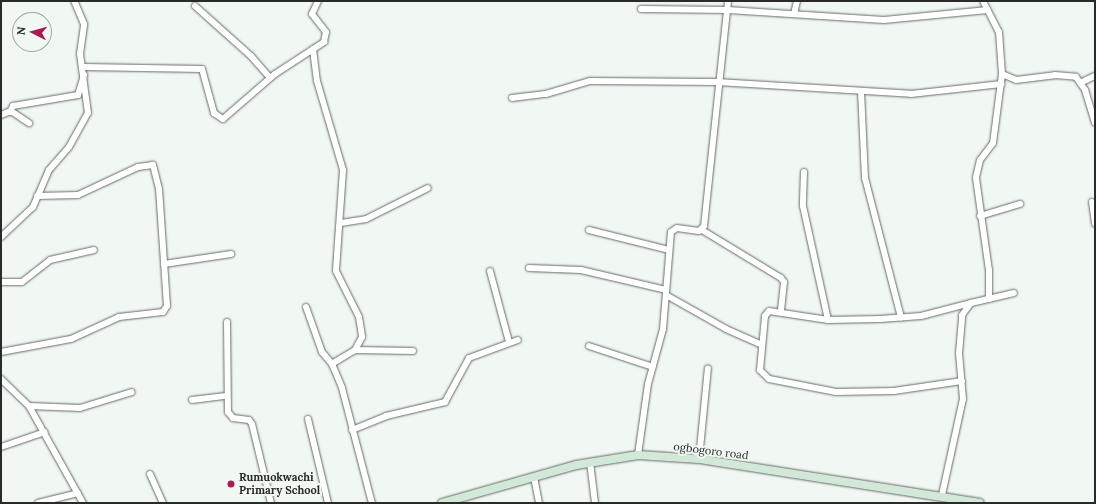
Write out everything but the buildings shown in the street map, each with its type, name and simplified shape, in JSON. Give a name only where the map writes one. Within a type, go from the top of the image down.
[{"type":"street","points":[[1,237],[30,212],[49,170],[84,123],[89,101],[84,68],[80,54],[84,24],[74,1]]},
{"type":"street","points":[[84,68],[202,69],[214,113],[223,118],[270,78],[313,49],[327,37],[312,14],[318,1]]},
{"type":"street","points":[[702,230],[717,82],[728,10],[728,1]]},
{"type":"street","points":[[794,14],[797,1]]},
{"type":"street","points":[[983,1],[999,32],[1002,74],[993,143],[977,168],[980,216],[989,270],[988,299]]},
{"type":"street","points":[[195,6],[251,56],[270,78]]},
{"type":"street","points":[[641,9],[728,10],[884,20],[988,10]]},
{"type":"street","points":[[313,49],[317,81],[343,170],[341,223],[336,271],[359,317],[362,337],[356,350]]},
{"type":"street","points":[[1002,74],[1016,80],[1068,75],[1082,82],[1095,122]]},
{"type":"street","points":[[1,115],[10,112],[13,106],[78,95],[80,80],[84,76]]},
{"type":"street","points":[[1082,82],[1095,76]]},
{"type":"street","points":[[512,98],[546,94],[590,81],[717,82],[922,94],[1001,84]]},
{"type":"street","points":[[861,91],[865,178],[901,318]]},
{"type":"street","points":[[10,112],[29,124]]},
{"type":"street","points":[[1,352],[71,339],[128,315],[163,312],[167,306],[161,218],[156,176],[148,164],[82,194],[37,196]]},
{"type":"street","points":[[804,172],[803,206],[828,320]]},
{"type":"street","points":[[341,223],[366,219],[428,188]]},
{"type":"street","points":[[1092,202],[1095,224]]},
{"type":"street","points":[[980,216],[1020,204]]},
{"type":"street","points":[[638,455],[654,367],[663,329],[671,232],[677,228],[702,230],[781,278],[784,282],[781,312]]},
{"type":"street","points":[[589,230],[669,250]]},
{"type":"street","points":[[1,282],[22,282],[50,260],[94,250]]},
{"type":"street","points":[[164,264],[231,254]]},
{"type":"street","points":[[529,268],[581,270],[666,293],[726,329],[762,344]]},
{"type":"street","points":[[490,271],[509,342]]},
{"type":"street","points":[[962,381],[894,391],[812,389],[763,375],[762,344],[766,313],[781,312],[828,320],[901,318],[1014,293]]},
{"type":"street","points":[[942,495],[963,398],[960,333],[962,315],[971,303]]},
{"type":"street","points":[[306,307],[322,352],[332,364],[372,503]]},
{"type":"street","points":[[227,322],[226,396],[229,416],[249,420],[252,424],[271,503]]},
{"type":"street","points":[[352,430],[386,416],[445,402],[469,358],[509,342],[518,340]]},
{"type":"street","points":[[589,346],[654,367]]},
{"type":"street","points":[[332,364],[356,350],[413,351]]},
{"type":"street","points":[[699,459],[708,368]]},
{"type":"street","points":[[1,379],[29,406],[83,503]]},
{"type":"street","points":[[29,406],[80,408],[132,392]]},
{"type":"street","points":[[192,400],[226,396]]},
{"type":"street","points":[[308,419],[328,503]]},
{"type":"street","points":[[1,447],[44,432]]},
{"type":"street","name":"ogbogoro road","points":[[442,503],[468,499],[534,477],[590,462],[638,455],[699,459],[942,495],[980,503]]},
{"type":"street","points":[[590,462],[594,503]]},
{"type":"street","points":[[150,474],[163,503]]},
{"type":"street","points":[[534,477],[538,503]]},
{"type":"street","points":[[38,503],[78,494]]},
{"type":"place","name":"Rumuokwachi Primary School","points":[[231,484]]}]
